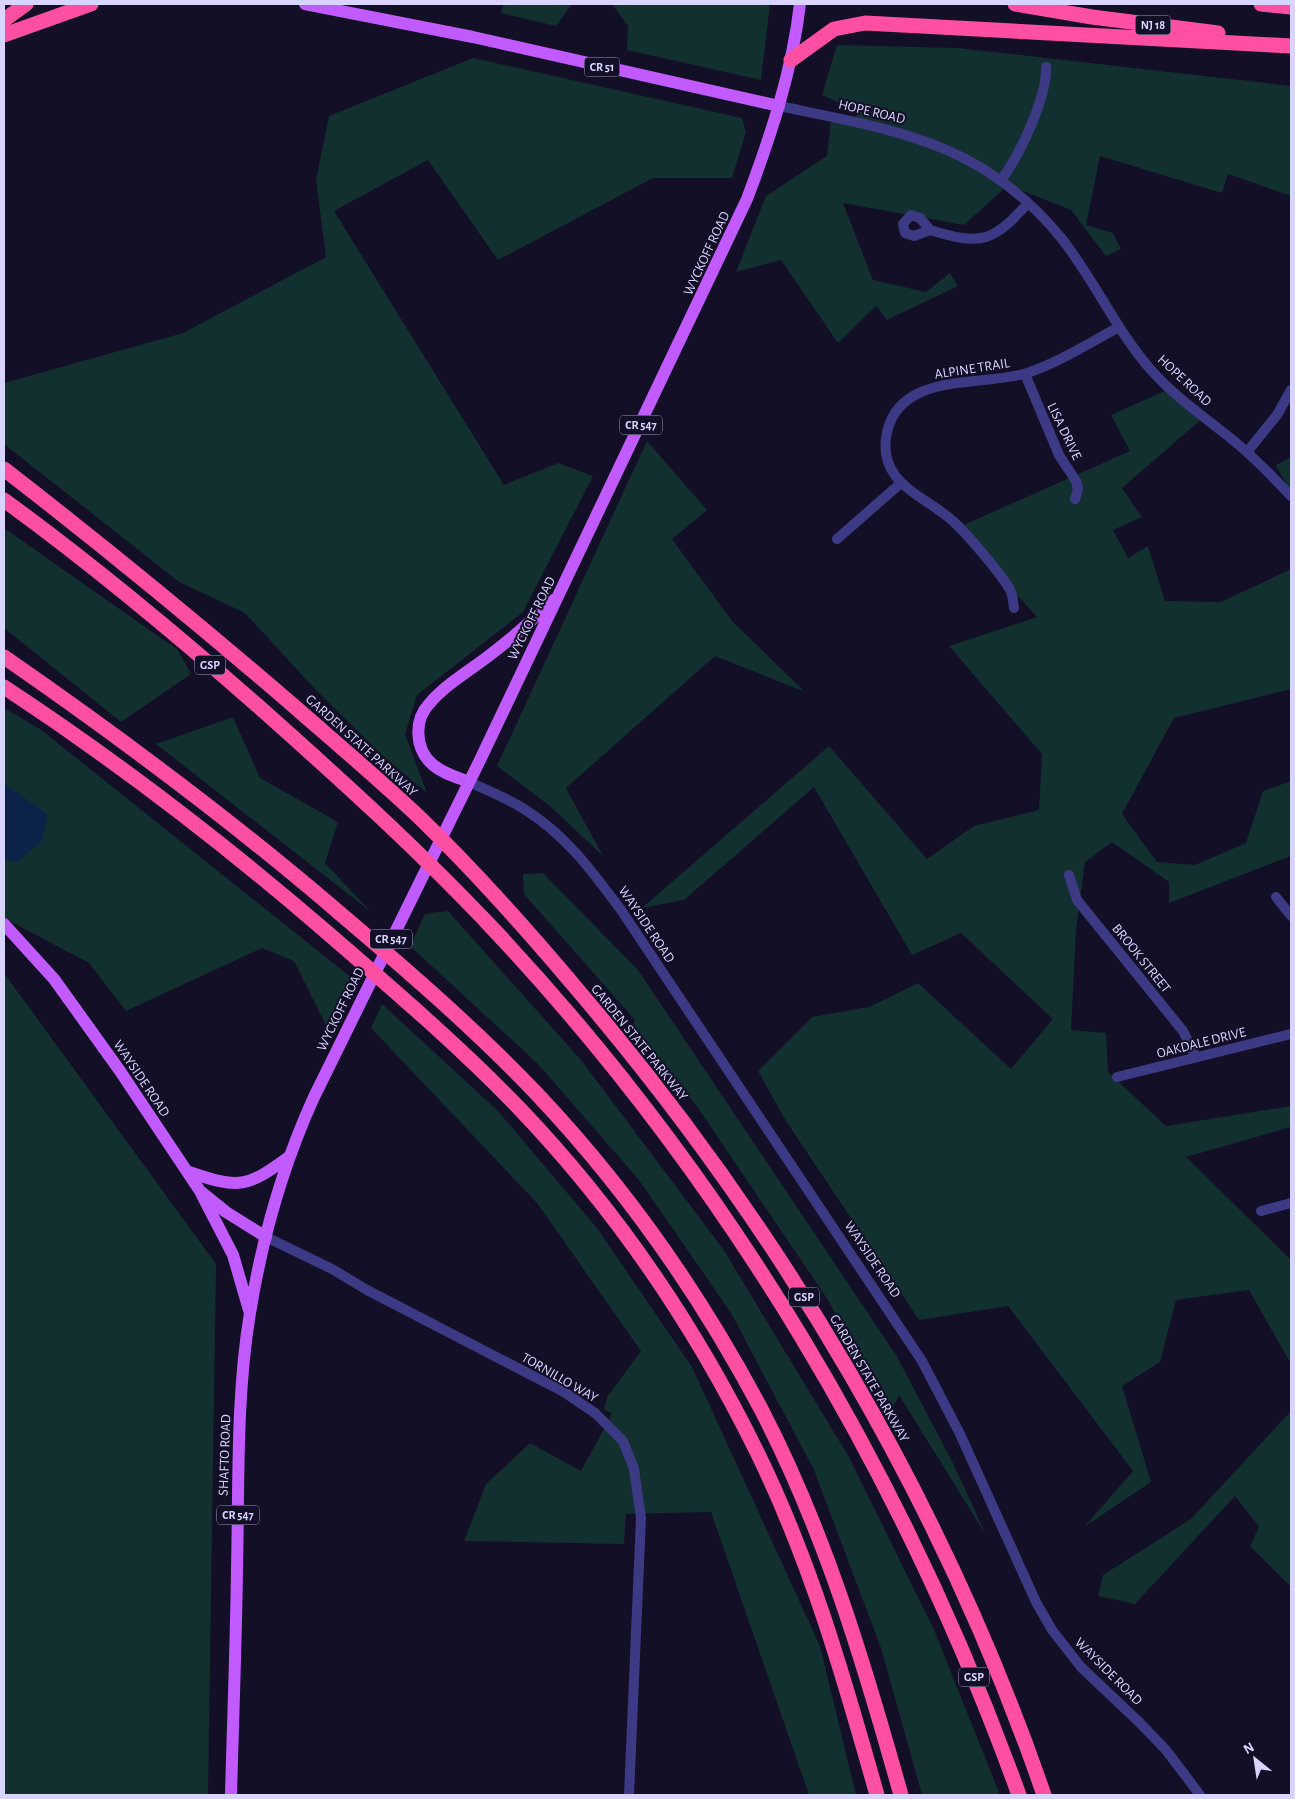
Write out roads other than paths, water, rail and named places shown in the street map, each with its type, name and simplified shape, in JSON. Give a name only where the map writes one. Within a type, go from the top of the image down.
[{"type":"highway","points":[[4,20],[26,4]]},
{"type":"highway","points":[[4,35],[92,4]]},
{"type":"highway","name":"NJ 18","points":[[1014,4],[1092,17],[1291,44]]},
{"type":"highway","points":[[1261,4],[1291,7]]},
{"type":"highway","points":[[791,60],[834,29],[865,23],[1291,44]]},
{"type":"highway","name":"GARDEN STATE PARKWAY","points":[[4,469],[187,615],[418,817],[463,861],[556,964],[653,1081],[720,1171],[781,1260],[874,1414],[924,1509],[995,1666],[1044,1795]]},
{"type":"highway","name":"GSP","points":[[4,500],[187,645],[332,771],[451,885],[536,977],[619,1075],[681,1156],[772,1288],[854,1428],[903,1520],[972,1672],[1020,1795]]},
{"type":"highway","points":[[4,657],[169,776],[279,862],[363,932],[498,1054],[584,1147],[666,1254],[725,1344],[780,1447],[819,1536],[850,1620],[901,1795]]},
{"type":"highway","points":[[4,686],[169,805],[254,872],[391,988],[486,1074],[551,1143],[622,1231],[682,1317],[741,1420],[790,1525],[832,1639],[877,1795]]},
{"type":"main road","name":"HOPE ROAD","points":[[304,4],[473,37],[779,106]]},
{"type":"main road","name":"WYCKOFF ROAD","points":[[266,1237],[290,1156],[314,1096],[469,782],[728,242],[768,144],[791,60],[800,4]]},
{"type":"main road","points":[[469,782],[439,769],[426,757],[420,745],[418,733],[422,714],[432,699],[512,638],[558,596]]},
{"type":"main road","name":"WAYSIDE ROAD","points":[[4,924],[54,979],[120,1071],[200,1190],[226,1212],[266,1237]]},
{"type":"main road","points":[[188,1172],[226,1184],[246,1183],[268,1172],[290,1156]]},
{"type":"main road","points":[[200,1190],[233,1255],[250,1314]]},
{"type":"main road","name":"SHAFTO ROAD","points":[[231,1795],[240,1414],[250,1314],[266,1237]]},
{"type":"street","points":[[1002,179],[1013,164],[1031,125],[1044,86],[1046,68]]},
{"type":"street","name":"HOPE ROAD","points":[[779,106],[918,138],[957,154],[1002,179],[1028,203],[1062,240],[1119,328],[1139,355],[1167,386],[1247,452],[1291,496]]},
{"type":"street","points":[[930,230],[949,236],[985,238],[1002,230],[1028,203]]},
{"type":"street","name":"ALPINE TRAIL","points":[[1014,608],[1008,586],[960,528],[901,483],[888,461],[886,443],[892,419],[908,398],[919,392],[938,386],[1025,374],[1057,361],[1119,328]]},
{"type":"street","name":"LISA DRIVE","points":[[1025,374],[1059,455],[1076,481],[1078,489],[1075,499]]},
{"type":"street","points":[[1247,452],[1277,415],[1291,390]]},
{"type":"street","points":[[837,539],[901,483]]},
{"type":"street","name":"WAYSIDE ROAD","points":[[469,782],[523,808],[559,835],[588,865],[617,905],[922,1361],[960,1434],[1036,1602],[1052,1630],[1081,1668],[1166,1750],[1200,1795]]},
{"type":"street","name":"BROOK STREET","points":[[1069,875],[1077,900],[1183,1031],[1196,1057]]},
{"type":"street","points":[[1276,897],[1291,916]]},
{"type":"street","name":"OAKDALE DRIVE","points":[[1117,1077],[1291,1034]]},
{"type":"street","points":[[1260,1211],[1291,1203]]},
{"type":"street","name":"TORNILLO WAY","points":[[266,1237],[332,1269],[368,1290],[564,1392],[595,1413],[623,1441],[634,1469],[641,1518],[629,1795]]},
{"type":"water","points":[[4,784],[48,814],[42,841],[16,863],[4,858]]}]
